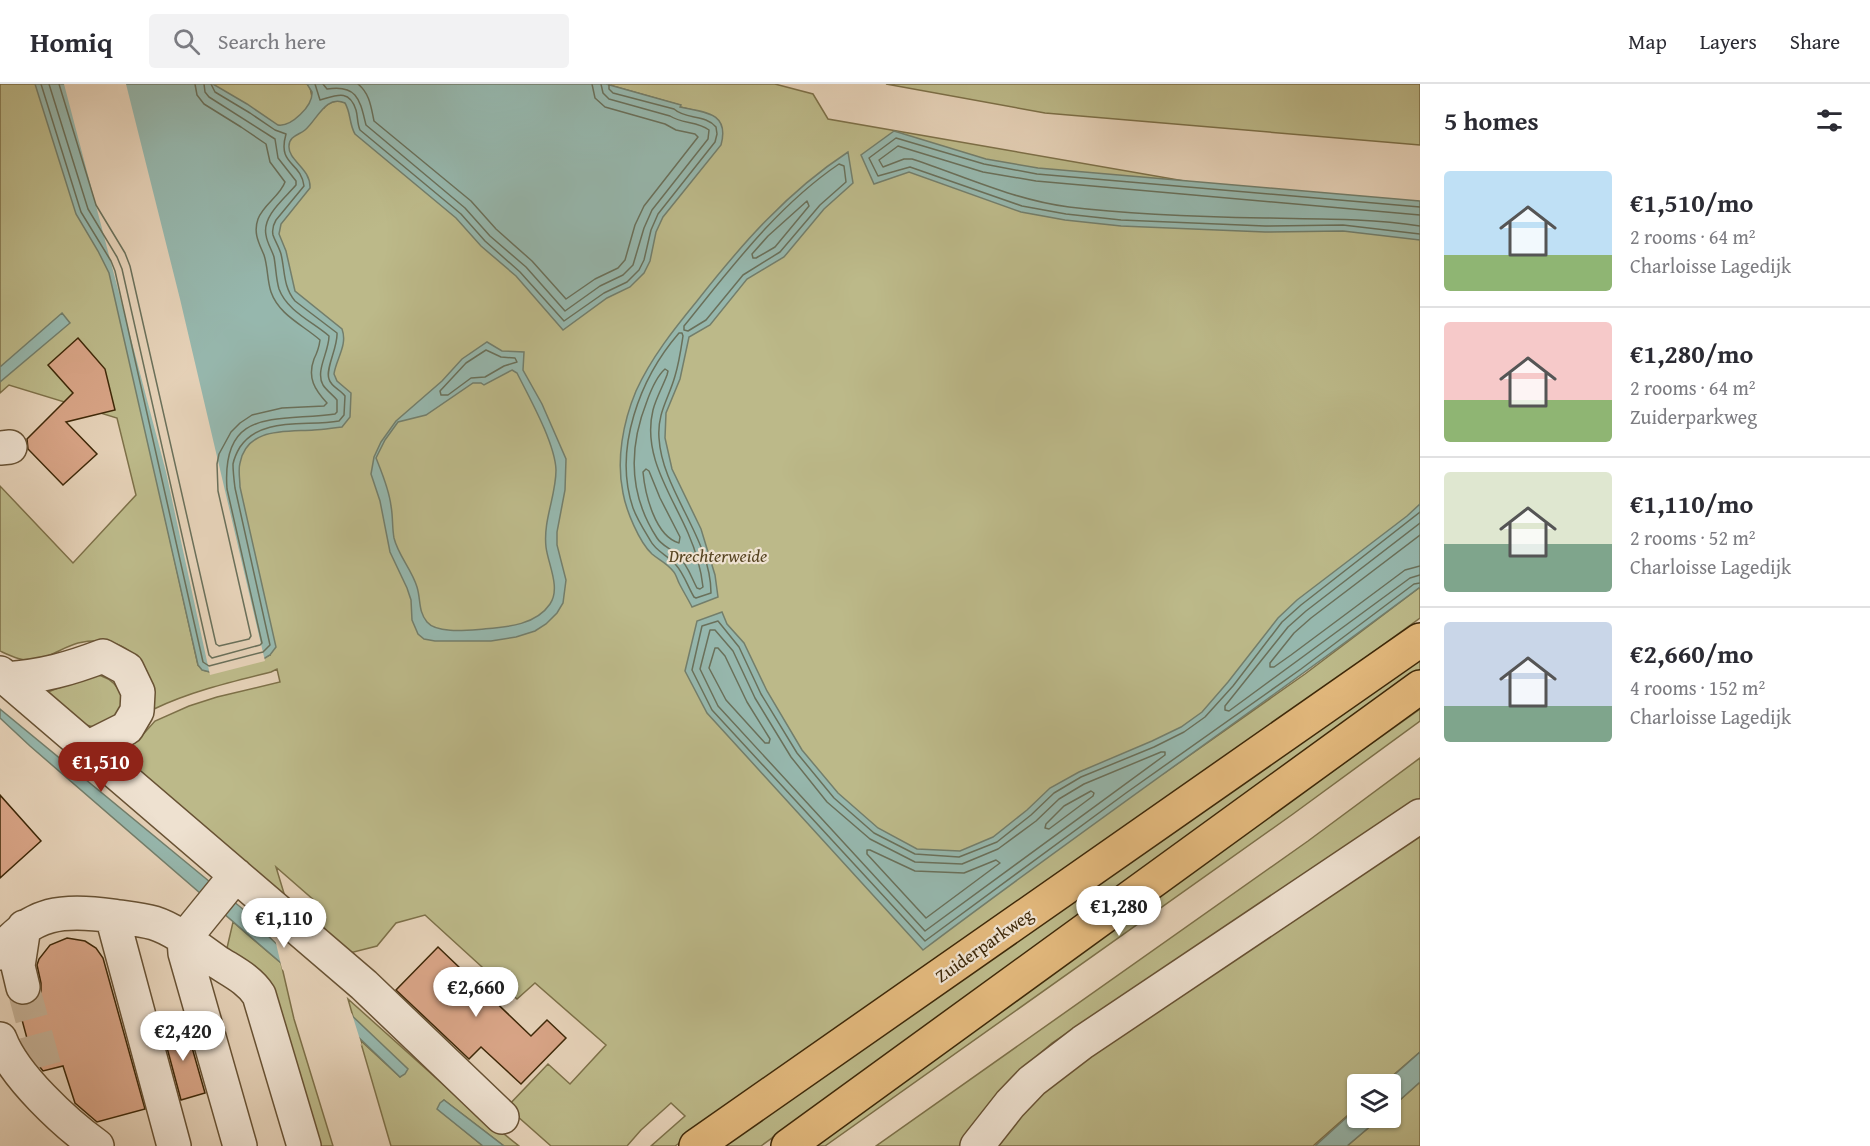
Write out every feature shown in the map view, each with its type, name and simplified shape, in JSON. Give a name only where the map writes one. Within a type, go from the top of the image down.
[{"type":"main road","name":"Zuiderparkweg","points":[[696,1146],[1420,640]]},
{"type":"main road","points":[[788,1146],[1420,687]]},
{"type":"street","points":[[3,676],[39,676],[103,656],[127,669],[138,692],[137,711],[127,728],[87,748]]},
{"type":"street","points":[[3,676],[87,748],[211,907],[248,982],[259,995],[304,1146]]},
{"type":"street","points":[[976,1146],[1032,1081],[1074,1048],[1420,816]]},
{"type":"street","points":[[211,907],[185,953],[240,1146]]},
{"type":"street","points":[[0,953],[13,936],[24,927],[33,921],[56,914],[88,912],[153,923],[211,907],[364,985],[502,1117]]},
{"type":"street","points":[[112,916],[174,1146]]},
{"type":"street","points":[[23,987],[18,966],[24,927]]},
{"type":"street","points":[[0,1039],[15,1067],[45,1085],[83,1136],[97,1146]]},
{"type":"green space","name":"Drechterweide","points":[[0,84],[307,84],[312,97],[324,108],[331,102],[337,101],[697,111],[606,84],[775,84],[813,94],[828,119],[1420,222],[1420,578],[1163,774],[1305,674],[1420,587],[1420,618],[1150,814],[675,1146],[651,1146],[685,1116],[671,1103],[627,1146],[551,1146],[507,1107],[548,1064],[570,1084],[606,1045],[535,983],[517,999],[425,915],[396,923],[377,946],[346,954],[324,933],[316,902],[276,867],[286,900],[120,755],[155,721],[217,697],[280,682],[277,669],[197,692],[154,709],[153,693],[143,665],[123,647],[110,642],[78,643],[35,660],[17,658],[0,651],[0,486],[73,563],[136,495],[117,418],[9,385],[0,393]],"holes":[[[145,427],[270,655],[210,672],[198,665]]]},
{"type":"green space","points":[[886,84],[1420,84],[1420,145],[1045,113]]},
{"type":"green space","points":[[1420,649],[1420,670],[761,1146],[714,1146]]},
{"type":"green space","points":[[93,674],[113,683],[122,701],[114,718],[94,727],[82,724],[48,692]]},
{"type":"green space","points":[[1420,709],[1420,721],[1293,814],[825,1146],[807,1146]]},
{"type":"green space","points":[[1420,758],[1420,799],[1052,1043],[1022,1069],[959,1146],[876,1146],[1308,841]]},
{"type":"green space","points":[[1420,831],[1420,1052],[1395,1074],[1347,1074],[1347,1116],[1313,1146],[991,1146],[1030,1095]]},
{"type":"green space","points":[[233,922],[281,963],[294,1019],[333,1146],[317,1146],[264,977],[227,948]]},
{"type":"green space","points":[[348,999],[455,1095],[519,1146],[504,1146],[444,1100],[438,1109],[483,1146],[391,1146],[360,1040],[400,1077],[407,1069],[354,1020]]},
{"type":"green space","points":[[1420,1082],[1420,1146],[1347,1146],[1368,1128],[1401,1128],[1401,1099]]},
{"type":"water","points":[[35,84],[213,84],[278,125],[283,125],[295,119],[309,103],[312,92],[307,84],[606,84],[706,113],[718,120],[723,134],[721,145],[663,217],[656,232],[650,261],[644,273],[630,287],[607,298],[563,330],[516,276],[481,246],[456,218],[355,134],[345,103],[338,101],[327,105],[305,130],[292,138],[289,143],[290,151],[307,175],[310,188],[281,224],[279,234],[286,251],[295,291],[342,329],[344,341],[334,374],[337,381],[351,393],[350,417],[342,427],[280,432],[259,437],[244,451],[239,466],[240,487],[276,647],[265,658],[210,672],[202,670],[198,665],[109,273],[76,214]]},
{"type":"water","points":[[894,131],[986,159],[1038,168],[1420,201],[1420,240],[1343,231],[1265,232],[1121,226],[1065,220],[1021,212],[909,172],[874,184],[861,155]]},
{"type":"water","points":[[848,152],[853,183],[824,209],[784,257],[747,279],[710,325],[689,337],[680,379],[666,413],[665,438],[672,469],[701,529],[715,575],[718,597],[692,607],[674,572],[647,549],[630,517],[620,468],[624,428],[631,403],[642,379],[664,344],[748,240],[805,184]]},
{"type":"water","points":[[62,313],[70,323],[0,382],[0,367]]},
{"type":"water","points":[[487,342],[502,351],[524,352],[523,370],[542,404],[566,459],[565,490],[557,532],[557,545],[566,580],[563,603],[546,624],[535,631],[491,641],[435,641],[424,639],[418,634],[412,620],[411,600],[407,588],[390,552],[380,501],[371,474],[374,457],[381,442],[396,421],[442,381],[462,359]],"holes":[[[512,370],[517,373],[541,420],[555,459],[554,489],[546,537],[547,554],[554,583],[553,598],[544,611],[520,624],[470,630],[438,628],[432,626],[424,618],[415,581],[396,544],[389,493],[376,458],[398,422],[426,415],[473,383],[484,385]]]},
{"type":"water","points":[[1420,504],[1420,587],[923,950],[707,713],[685,671],[697,621],[722,612],[727,624],[744,643],[767,691],[802,750],[838,793],[878,828],[917,849],[960,851],[993,837],[1050,788],[1079,772],[1181,727],[1202,712],[1278,618],[1297,600]]},
{"type":"water","points":[[0,709],[244,910],[244,913],[408,1069],[405,1074],[400,1077],[281,963],[30,746],[0,718]]},
{"type":"water","points":[[1420,1052],[1420,1082],[1401,1099],[1401,1074],[1395,1074]]},
{"type":"water","points":[[444,1100],[504,1146],[483,1146],[437,1109]]},
{"type":"water","points":[[1347,1117],[1347,1128],[1368,1128],[1347,1146],[1315,1146]]},
{"type":"pier","points":[[64,84],[126,84],[180,299],[265,661],[210,675],[166,472]]},
{"type":"pier","points":[[275,939],[352,1014],[362,1046],[282,969]]},
{"type":"building","points":[[78,338],[105,369],[115,410],[66,422],[97,454],[63,485],[28,449],[27,439],[73,393],[48,365]]},
{"type":"building","points":[[0,795],[41,841],[0,878]]},
{"type":"building","points":[[67,938],[85,941],[96,948],[103,958],[145,1109],[97,1122],[75,1103],[63,1066],[43,1071],[32,1057],[18,1005],[28,1005],[36,1000],[41,992],[37,965],[39,959],[50,945]]},
{"type":"building","points":[[438,947],[531,1036],[547,1020],[566,1038],[521,1084],[481,1047],[469,1059],[396,990]]},
{"type":"building","points":[[185,1023],[205,1093],[181,1100],[162,1029]]},
{"type":"tunnel","points":[[23,987],[46,1071]]}]
